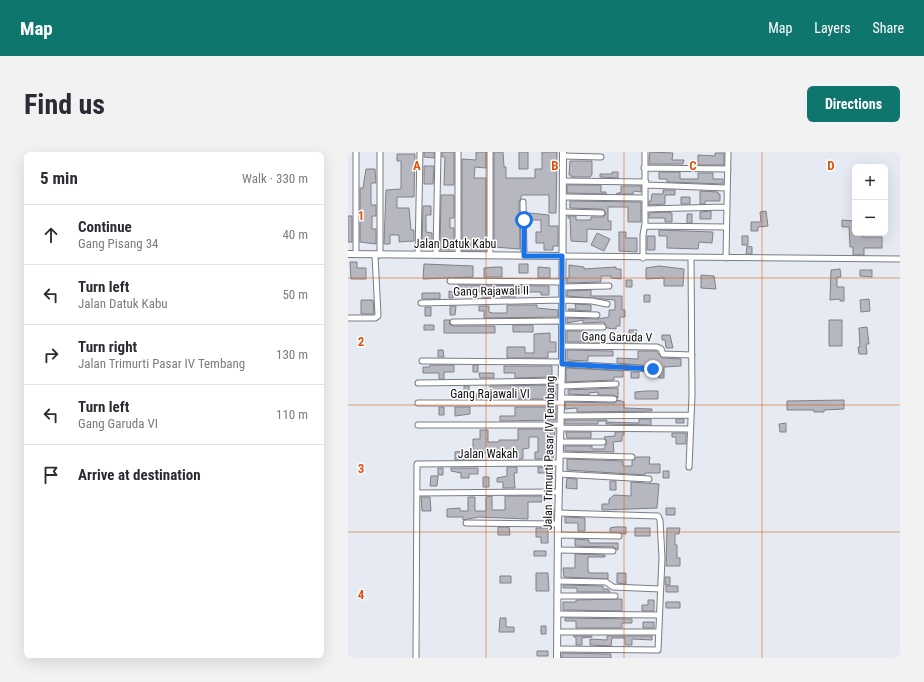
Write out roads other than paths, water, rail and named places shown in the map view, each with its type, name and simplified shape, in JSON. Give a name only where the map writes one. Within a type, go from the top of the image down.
[{"type":"street","points":[[356,152],[356,254]]},
{"type":"street","points":[[348,318],[375,318],[378,316],[380,152]]},
{"type":"street","points":[[418,255],[420,152]]},
{"type":"street","points":[[436,255],[438,152]]},
{"type":"street","points":[[458,152],[458,255]]},
{"type":"street","points":[[490,152],[490,255]]},
{"type":"street","points":[[642,258],[642,235],[645,226],[646,184],[644,168],[646,152]]},
{"type":"street","points":[[726,258],[728,152]]},
{"type":"street","points":[[563,154],[601,157]]},
{"type":"street","name":"Jalan Trimurti Pasar IV Tembang","points":[[557,658],[558,513],[562,363],[563,154]]},
{"type":"street","points":[[644,168],[728,169]]},
{"type":"street","points":[[563,181],[727,188]]},
{"type":"street","points":[[563,197],[645,198]]},
{"type":"street","points":[[523,202],[524,256]]},
{"type":"street","points":[[645,210],[726,207]]},
{"type":"street","points":[[563,212],[602,213]]},
{"type":"street","points":[[645,226],[726,227]]},
{"type":"street","name":"Jalan Datuk Kabu","points":[[348,254],[562,256]]},
{"type":"street","points":[[562,256],[642,258],[900,259]]},
{"type":"street","points":[[689,467],[692,355],[691,258]]},
{"type":"street","points":[[450,281],[609,286]]},
{"type":"street","name":"Gang Rajawali II","points":[[421,303],[562,300],[592,301],[607,304]]},
{"type":"street","points":[[562,314],[597,315]]},
{"type":"street","points":[[453,322],[562,324],[603,327]]},
{"type":"street","name":"Gang Garuda V","points":[[562,346],[657,347],[661,349],[663,354],[692,355]]},
{"type":"street","points":[[422,361],[562,363],[653,369]]},
{"type":"street","points":[[418,382],[616,384]]},
{"type":"street","name":"Gang Rajawali VI","points":[[418,403],[614,399]]},
{"type":"street","points":[[561,416],[691,415]]},
{"type":"street","points":[[418,425],[690,429]]},
{"type":"street","points":[[560,442],[603,442]]},
{"type":"street","points":[[560,455],[632,457]]},
{"type":"street","name":"Jalan Wakah","points":[[418,493],[417,464],[560,463]]},
{"type":"street","points":[[559,474],[649,480]]},
{"type":"street","points":[[416,658],[418,493],[559,492]]},
{"type":"street","points":[[557,649],[658,650],[662,533],[659,517],[558,513]]},
{"type":"street","points":[[466,523],[558,524]]},
{"type":"street","points":[[558,535],[619,536]]},
{"type":"street","points":[[558,550],[613,551]]},
{"type":"street","points":[[557,581],[606,582],[614,587],[660,589]]},
{"type":"street","points":[[557,596],[615,596]]},
{"type":"street","points":[[557,614],[659,615]]},
{"type":"street","points":[[557,632],[658,632]]}]
